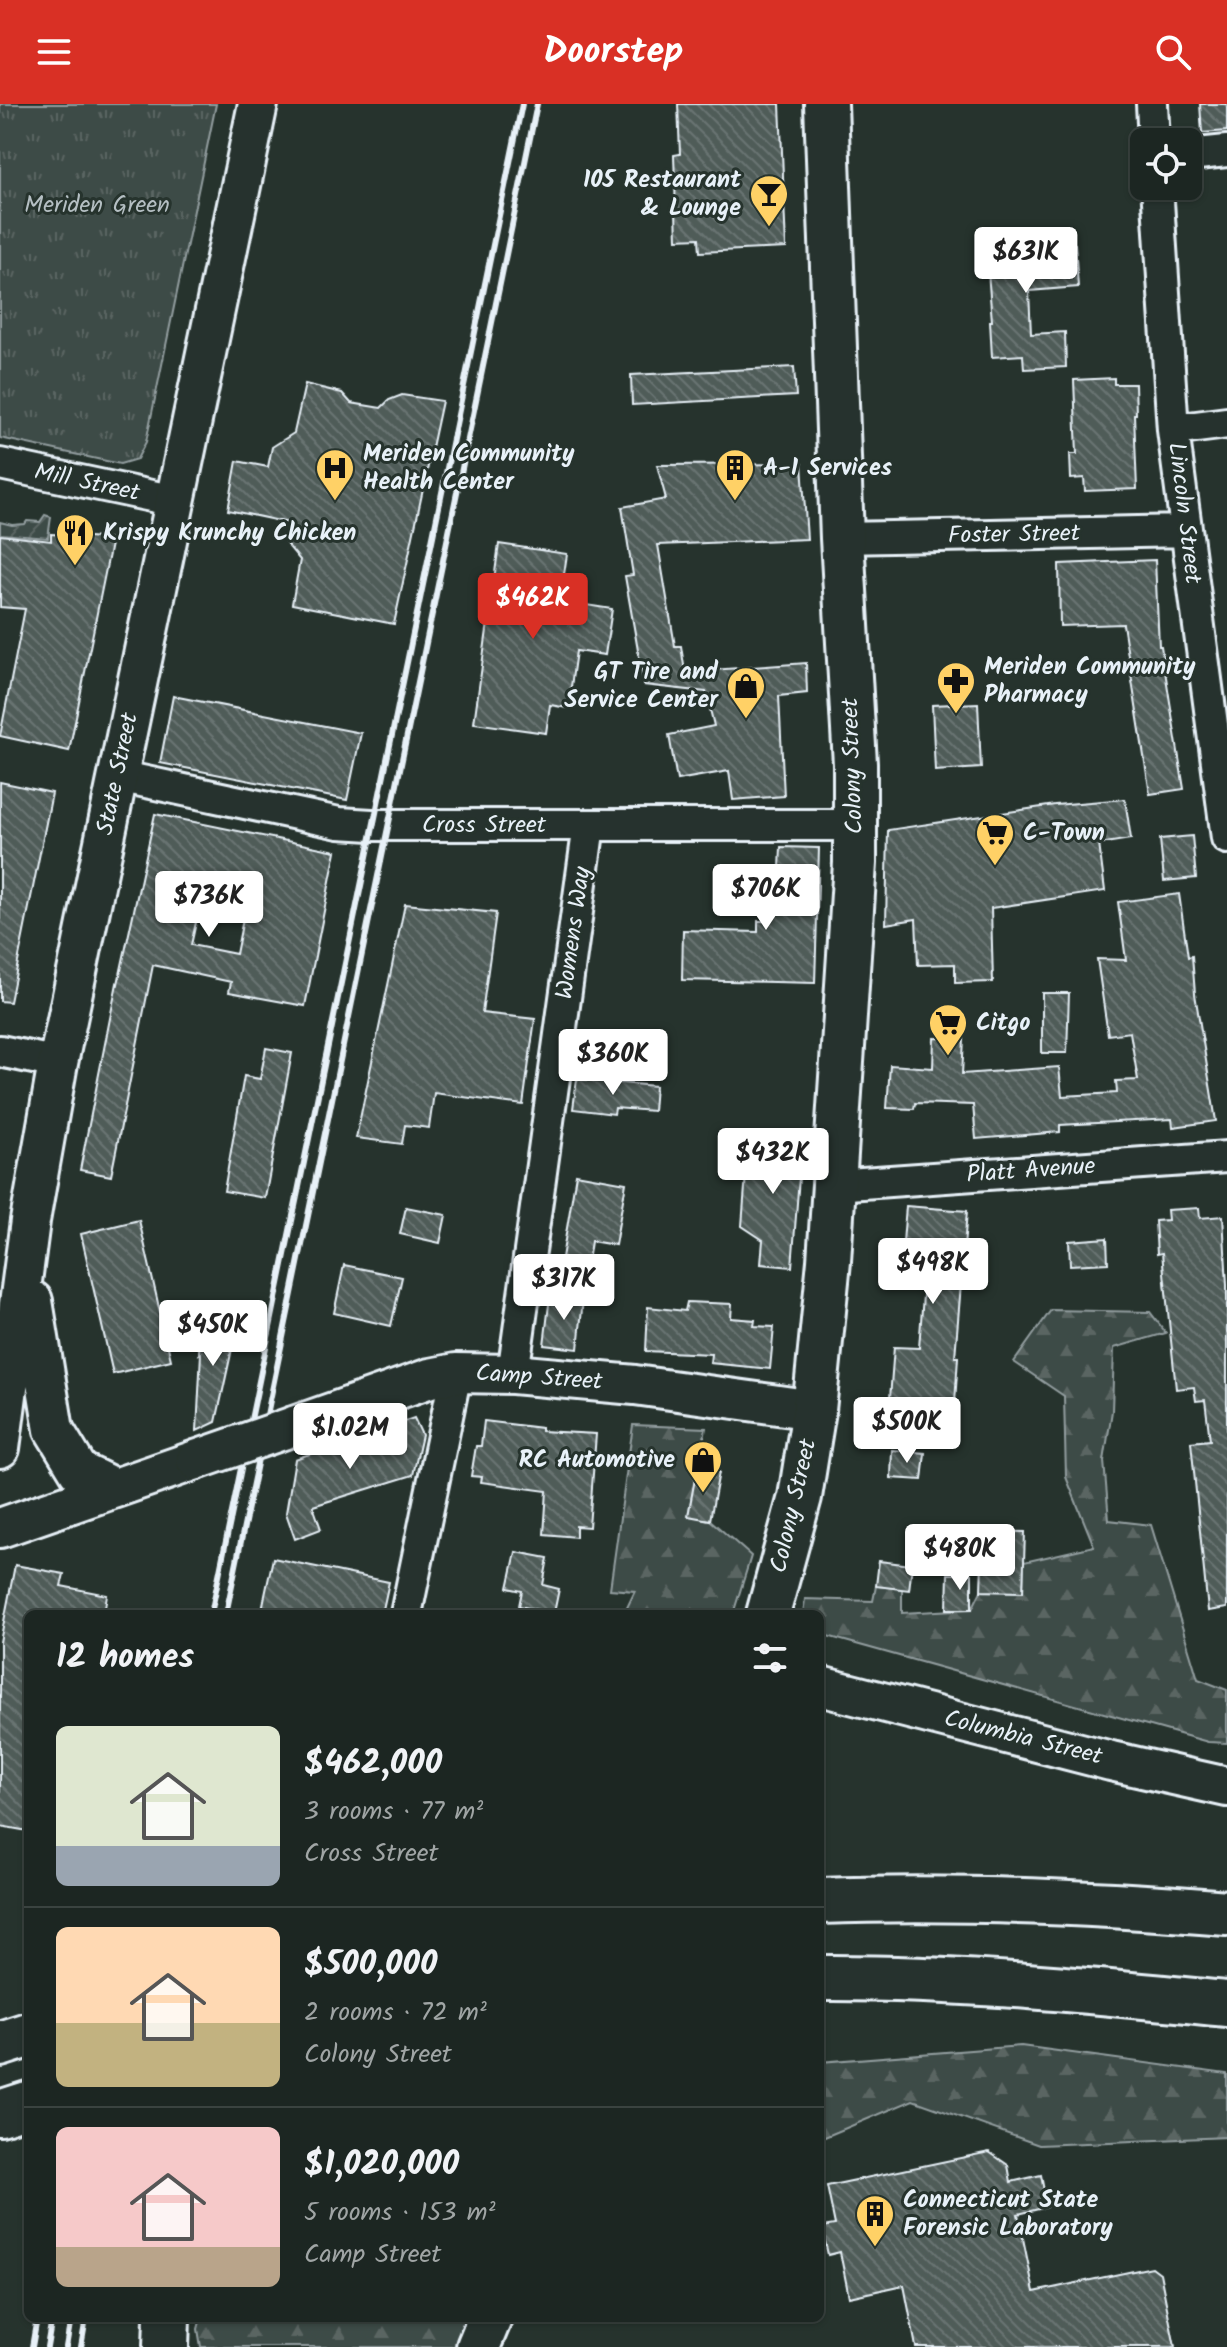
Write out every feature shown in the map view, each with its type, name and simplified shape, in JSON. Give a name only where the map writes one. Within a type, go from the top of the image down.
[{"type":"highway","points":[[824,1901],[990,1899],[1227,1913]]},
{"type":"highway","points":[[824,1978],[1001,1984],[1227,2004]]},
{"type":"highway","points":[[824,2007],[921,2002],[1001,1984]]},
{"type":"highway","points":[[0,2044],[24,2036]]},
{"type":"highway","points":[[0,2113],[24,2105]]},
{"type":"highway","points":[[166,2347],[167,2322]]},
{"type":"main road","name":"Colony Street","points":[[769,1610],[804,1479],[814,1410],[834,1185],[856,825],[826,104]]},
{"type":"main road","points":[[478,2347],[488,2322]]},
{"type":"street","name":"State Street","points":[[0,1448],[26,1254],[58,1063],[258,104]]},
{"type":"street","points":[[1152,104],[1153,128]]},
{"type":"street","points":[[1202,154],[1227,151]]},
{"type":"street","name":"Lincoln Street","points":[[1158,200],[1173,430],[1227,838]]},
{"type":"street","points":[[1173,430],[1227,423]]},
{"type":"street","name":"Mill Street","points":[[0,464],[175,501]]},
{"type":"street","name":"Foster Street","points":[[842,538],[1186,531]]},
{"type":"street","name":"Cross Street","points":[[118,776],[339,823],[856,825]]},
{"type":"street","name":"Womens Way","points":[[513,1374],[589,825]]},
{"type":"street","points":[[0,1051],[58,1063]]},
{"type":"street","name":"Platt Avenue","points":[[834,1185],[1227,1157]]},
{"type":"street","points":[[26,1254],[54,1430],[79,1471],[114,1488]]},
{"type":"street","points":[[407,1610],[456,1373]]},
{"type":"street","name":"Camp Street","points":[[0,1528],[430,1378],[456,1373],[513,1374],[635,1385],[814,1410]]},
{"type":"street","name":"Columbia Street","points":[[824,1687],[1136,1767],[1227,1787]]},
{"type":"green space","name":"Meriden Green","points":[[0,104],[216,104],[146,442],[137,459],[120,464],[0,438]]},
{"type":"green space","points":[[45,515],[51,517],[48,538],[0,534],[0,522],[12,525],[40,522]]},
{"type":"green space","points":[[1051,1310],[1150,1312],[1166,1333],[1114,1348],[1112,1411],[1104,1461],[1109,1520],[1151,1525],[1198,1679],[1227,1690],[1227,1743],[1208,1742],[824,1635],[824,1610],[804,1610],[805,1599],[873,1601],[876,1586],[902,1589],[902,1613],[972,1609],[981,1591],[1023,1592],[1024,1562],[1094,1546],[1066,1477],[1064,1396],[1014,1362]]},
{"type":"green space","points":[[633,1425],[706,1428],[688,1515],[710,1520],[751,1556],[734,1610],[626,1610],[635,1591],[610,1589]]},
{"type":"green space","points":[[1021,2046],[1227,2074],[1227,2137],[1039,2145],[913,2100],[824,2137],[824,2062]]},
{"type":"green space","points":[[200,2322],[467,2322],[458,2347],[201,2347]]},
{"type":"building","points":[[678,104],[780,104],[786,248],[700,252],[699,238],[677,239],[674,155],[680,154]]},
{"type":"building","points":[[1200,104],[1227,104],[1227,131],[1202,133]]},
{"type":"building","points":[[1041,230],[1043,247],[1075,244],[1078,287],[1029,291],[1031,334],[1065,332],[1066,367],[1024,369],[1023,355],[992,357],[985,235]]},
{"type":"building","points":[[794,367],[796,396],[632,405],[631,375]]},
{"type":"building","points":[[1114,378],[1114,384],[1135,384],[1137,489],[1085,491],[1084,478],[1071,479],[1070,454],[1077,454],[1074,380]]},
{"type":"building","points":[[305,384],[342,393],[351,403],[381,408],[389,400],[402,395],[442,401],[394,624],[292,604],[300,560],[285,542],[289,523],[228,510],[237,461],[268,467],[272,447],[294,433]]},
{"type":"building","points":[[802,464],[807,539],[658,545],[675,646],[681,646],[685,672],[806,663],[807,693],[779,696],[784,796],[733,800],[729,771],[677,780],[669,735],[714,726],[706,692],[644,685],[625,576],[633,575],[622,507],[666,499],[657,465]]},
{"type":"building","points":[[51,534],[112,539],[69,751],[0,736],[25,609],[0,607],[0,535],[51,541]]},
{"type":"building","points":[[499,544],[567,554],[560,601],[612,609],[605,655],[576,651],[568,708],[550,705],[546,733],[474,723]]},
{"type":"building","points":[[1155,560],[1159,646],[1184,789],[1150,794],[1123,624],[1060,626],[1059,564]]},
{"type":"building","points":[[173,696],[361,733],[347,800],[160,763]]},
{"type":"building","points":[[978,703],[981,768],[935,771],[932,705]]},
{"type":"building","points":[[0,782],[52,793],[10,1002],[0,1001]]},
{"type":"building","name":"C-Town","points":[[1125,799],[1131,839],[1099,844],[1105,891],[991,908],[993,982],[955,983],[955,964],[918,965],[916,919],[886,924],[888,830],[1055,805]]},
{"type":"building","points":[[155,814],[336,851],[305,1006],[229,992],[231,982],[153,965],[111,1176],[80,1170]],"holes":[[[201,900],[245,909],[236,954],[191,945]]]},
{"type":"building","points":[[1192,836],[1196,878],[1164,881],[1160,839]]},
{"type":"building","points":[[781,847],[819,848],[815,983],[682,980],[683,930],[758,932],[758,921],[767,921],[768,867],[780,868]]},
{"type":"building","points":[[1179,894],[1188,957],[1192,956],[1195,994],[1216,1121],[1173,1127],[1172,1119],[1060,1125],[1060,1132],[976,1139],[973,1105],[915,1103],[914,1109],[887,1108],[890,1065],[933,1068],[934,1038],[964,1039],[962,1074],[1059,1067],[1062,1096],[1117,1093],[1116,1081],[1138,1080],[1130,1032],[1108,1035],[1097,959],[1126,960],[1118,902]]},
{"type":"building","points":[[405,904],[496,913],[482,1013],[535,1019],[523,1105],[434,1093],[429,1128],[405,1125],[402,1144],[356,1138]]},
{"type":"building","points":[[1042,993],[1069,993],[1067,1053],[1042,1053]]},
{"type":"building","points":[[266,1048],[292,1053],[265,1198],[224,1191],[244,1076],[260,1079]]},
{"type":"building","points":[[577,1079],[655,1086],[653,1111],[615,1108],[614,1114],[573,1109]]},
{"type":"building","points":[[749,1135],[802,1139],[792,1267],[761,1264],[763,1240],[742,1226]]},
{"type":"building","points":[[576,1174],[626,1183],[615,1245],[591,1241],[588,1262],[562,1258]]},
{"type":"building","points":[[906,1206],[967,1211],[955,1357],[958,1357],[955,1403],[890,1398],[894,1347],[919,1348],[926,1256],[902,1254]]},
{"type":"building","points":[[406,1207],[446,1215],[440,1243],[400,1234]]},
{"type":"building","points":[[1199,1208],[1200,1218],[1223,1216],[1227,1285],[1227,1608],[1208,1611],[1191,1442],[1210,1440],[1205,1400],[1196,1401],[1194,1387],[1176,1389],[1162,1253],[1157,1254],[1155,1221],[1168,1220],[1167,1210]]},
{"type":"building","points":[[139,1220],[171,1360],[113,1374],[81,1234]]},
{"type":"building","points":[[1107,1238],[1108,1263],[1070,1265],[1069,1241]]},
{"type":"building","points":[[344,1265],[402,1277],[391,1326],[334,1313]]},
{"type":"building","points":[[550,1296],[583,1299],[578,1349],[544,1345]]},
{"type":"building","points":[[687,1302],[732,1304],[731,1318],[755,1320],[754,1326],[774,1327],[770,1369],[710,1363],[711,1354],[646,1351],[648,1307],[685,1311]]},
{"type":"building","points":[[200,1319],[237,1326],[216,1422],[197,1431],[201,1353]]},
{"type":"building","points":[[414,1418],[422,1435],[413,1475],[313,1506],[321,1529],[295,1539],[286,1513],[295,1459]]},
{"type":"building","points":[[484,1421],[541,1428],[541,1431],[596,1434],[589,1527],[576,1526],[576,1537],[544,1534],[547,1491],[481,1482],[482,1477],[471,1476],[476,1446],[481,1446]]},
{"type":"building","points":[[892,1450],[925,1453],[922,1480],[891,1478]]},
{"type":"building","name":"RC Automotive","points":[[697,1468],[719,1472],[710,1520],[688,1516]]},
{"type":"building","points":[[983,1531],[1025,1532],[1023,1592],[981,1591]]},
{"type":"building","points":[[516,1552],[548,1558],[543,1585],[559,1589],[555,1610],[519,1606],[522,1591],[508,1588]]},
{"type":"building","points":[[273,1558],[389,1582],[383,1610],[262,1610]]},
{"type":"building","points":[[879,1561],[912,1565],[909,1590],[876,1586]]},
{"type":"building","points":[[15,1565],[64,1574],[61,1586],[107,1595],[105,1610],[24,1610],[24,1830],[0,1826],[0,1642]]},
{"type":"building","points":[[948,1574],[972,1574],[972,1609],[947,1609]]},
{"type":"building","name":"Connecticut State Forensic Laboratory","points":[[989,2152],[1008,2165],[1011,2182],[1041,2175],[1047,2207],[1018,2214],[1034,2292],[1152,2267],[1160,2273],[1175,2347],[916,2347],[904,2285],[849,2297],[840,2252],[828,2255],[824,2236],[824,2227],[835,2225],[827,2186]]},
{"type":"railway","points":[[212,1610],[522,104]]},
{"type":"railway","points":[[227,1610],[537,104]]},
{"type":"railway","points":[[32,2347],[36,2322]]},
{"type":"railway","points":[[47,2347],[51,2322]]},
{"type":"railway","points":[[66,2347],[70,2322]]},
{"type":"railway","points":[[81,2347],[85,2322]]},
{"type":"place","name":"105 Restaurant & Lounge","points":[[769,228]]},
{"type":"place","name":"Meriden Community Health Center","points":[[335,502]]},
{"type":"place","name":"A-1 Services","points":[[735,502]]},
{"type":"place","name":"Krispy Krunchy Chicken","points":[[75,567]]},
{"type":"place","name":"Meriden Community Pharmacy","points":[[956,715]]},
{"type":"place","name":"GT Tire and Service Center","points":[[746,720]]},
{"type":"place","name":"C-Town","points":[[995,867]]},
{"type":"place","name":"Citgo","points":[[948,1057]]},
{"type":"place","name":"RC Automotive","points":[[703,1494]]},
{"type":"place","name":"Connecticut State Forensic Laboratory","points":[[875,2248]]}]
